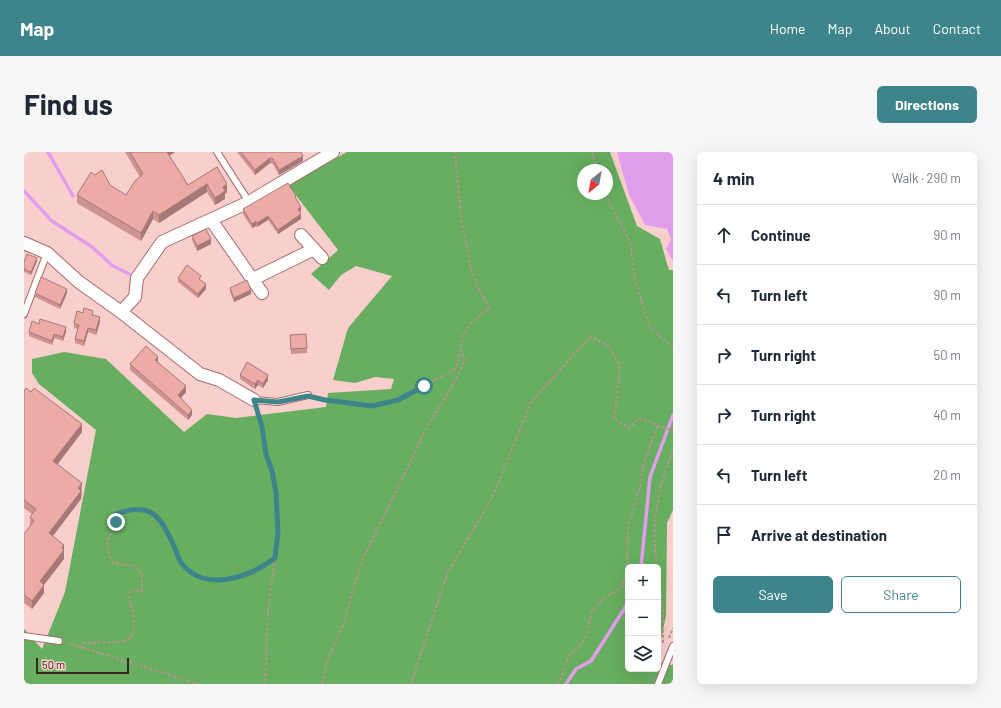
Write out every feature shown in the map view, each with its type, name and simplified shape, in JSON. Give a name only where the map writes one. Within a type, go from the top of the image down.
[{"type":"street","points":[[121,312],[135,297],[137,278],[162,242],[249,202],[333,152]]},
{"type":"street","points":[[211,220],[262,293]]},
{"type":"street","points":[[301,235],[322,258]]},
{"type":"street","points":[[24,243],[47,253],[79,282],[121,312],[200,374],[219,380],[254,400]]},
{"type":"street","points":[[253,279],[314,249]]},
{"type":"lane","points":[[217,152],[249,202]]},
{"type":"lane","points":[[24,314],[47,253]]},
{"type":"lane","points":[[254,400],[278,402],[308,396]]},
{"type":"lane","points":[[24,636],[59,641]]},
{"type":"lane","points":[[658,684],[673,646]]},
{"type":"path","points":[[308,396],[325,400],[372,406],[398,400],[455,369],[461,350],[462,338],[470,324],[489,308],[471,269],[461,218],[455,152]]},
{"type":"path","points":[[592,152],[595,164]]},
{"type":"path","points":[[608,200],[630,242],[635,279],[650,328],[673,346]]},
{"type":"path","points":[[411,684],[447,574],[492,496],[531,402],[591,336],[610,347],[620,366],[614,419],[629,428],[640,418],[673,431]]},
{"type":"path","points":[[322,684],[327,661],[344,623],[364,557],[427,427],[447,395],[465,361],[461,350]]},
{"type":"path","points":[[254,400],[262,427],[266,454],[272,471],[276,492],[278,532],[268,611],[265,684]]},
{"type":"path","points":[[557,684],[568,657],[581,644],[587,635],[592,611],[602,600],[621,588],[627,572],[628,527],[641,483],[643,466],[659,426]]},
{"type":"path","points":[[657,564],[654,528],[656,504],[660,485],[673,450]]},
{"type":"path","points":[[81,648],[83,643],[121,642],[130,639],[134,633],[135,623],[128,595],[132,590],[142,592],[142,575],[135,566],[113,563],[107,551],[108,539],[116,522],[116,514],[138,508],[149,512],[162,522],[181,563],[189,571],[204,578],[216,581],[240,577],[275,558]]},
{"type":"path","points":[[661,597],[663,612],[663,644]]},
{"type":"path","points":[[59,641],[198,684]]},
{"type":"green space","points":[[347,152],[610,152],[637,226],[660,239],[669,270],[673,270],[673,510],[667,523],[666,616],[661,638],[661,564],[625,564],[625,672],[661,672],[661,663],[673,664],[673,684],[24,684],[24,629],[42,649],[65,592],[96,430],[39,384],[32,373],[32,359],[64,352],[106,359],[184,432],[207,414],[236,418],[326,407],[328,393],[391,389],[394,379],[375,377],[355,383],[333,380],[348,328],[392,276],[356,266],[341,275],[329,290],[311,274],[338,250],[288,185]]},
{"type":"shaded area","points":[[617,152],[673,152],[673,261],[666,249],[671,240],[667,229],[645,225],[629,195]]},
{"type":"building","points":[[130,152],[167,152],[188,185],[217,167],[227,184],[223,187],[225,191],[215,198],[207,184],[159,215],[153,211],[141,233],[77,195],[91,172],[95,175],[102,170],[110,185],[126,195],[135,181],[143,174]]},
{"type":"building","points":[[241,152],[301,152],[303,156],[279,170],[273,159],[270,158],[255,170]]},
{"type":"building","points":[[288,183],[301,207],[298,209],[301,214],[278,230],[268,216],[257,223],[256,221],[252,224],[243,209]]},
{"type":"building","points":[[206,229],[211,239],[197,246],[192,236]]},
{"type":"building","points":[[27,254],[37,258],[31,272],[24,269],[24,262]]},
{"type":"building","points":[[187,265],[201,276],[199,279],[206,284],[198,294],[178,278]]},
{"type":"building","points":[[41,277],[67,289],[60,305],[35,293]]},
{"type":"building","points":[[247,280],[251,290],[234,298],[230,288]]},
{"type":"building","points":[[84,308],[93,311],[92,315],[100,317],[96,330],[88,328],[84,341],[75,339],[79,325],[74,323],[77,311],[83,313]]},
{"type":"building","points":[[40,319],[66,327],[63,337],[54,334],[52,341],[29,332],[32,321],[39,324]]},
{"type":"building","points":[[306,334],[307,348],[291,349],[290,335]]},
{"type":"building","points":[[146,346],[158,357],[155,360],[186,386],[178,395],[192,410],[188,415],[130,364]]},
{"type":"building","points":[[247,362],[268,375],[263,384],[258,380],[255,384],[240,375]]},
{"type":"building","points":[[26,388],[31,392],[34,388],[82,424],[53,461],[82,483],[78,488],[81,491],[49,533],[64,545],[62,548],[64,550],[40,581],[44,585],[32,601],[24,595],[24,534],[34,521],[30,517],[36,509],[24,500],[24,391]]},
{"type":"waterway","points":[[48,152],[73,196]]},
{"type":"waterway","points":[[24,191],[52,221],[92,247],[113,266],[129,274]]},
{"type":"waterway","points":[[641,564],[650,477],[673,415]]},
{"type":"waterway","points":[[566,684],[576,669],[591,661],[625,608]]},
{"type":"route","points":[[116,522],[116,514],[138,508],[149,512],[162,522],[181,563],[189,571],[204,578],[216,581],[240,577],[275,558],[278,532],[276,492],[272,471],[266,454],[262,427],[254,400],[278,402],[308,396],[325,400],[372,406],[398,400],[424,386]]}]
